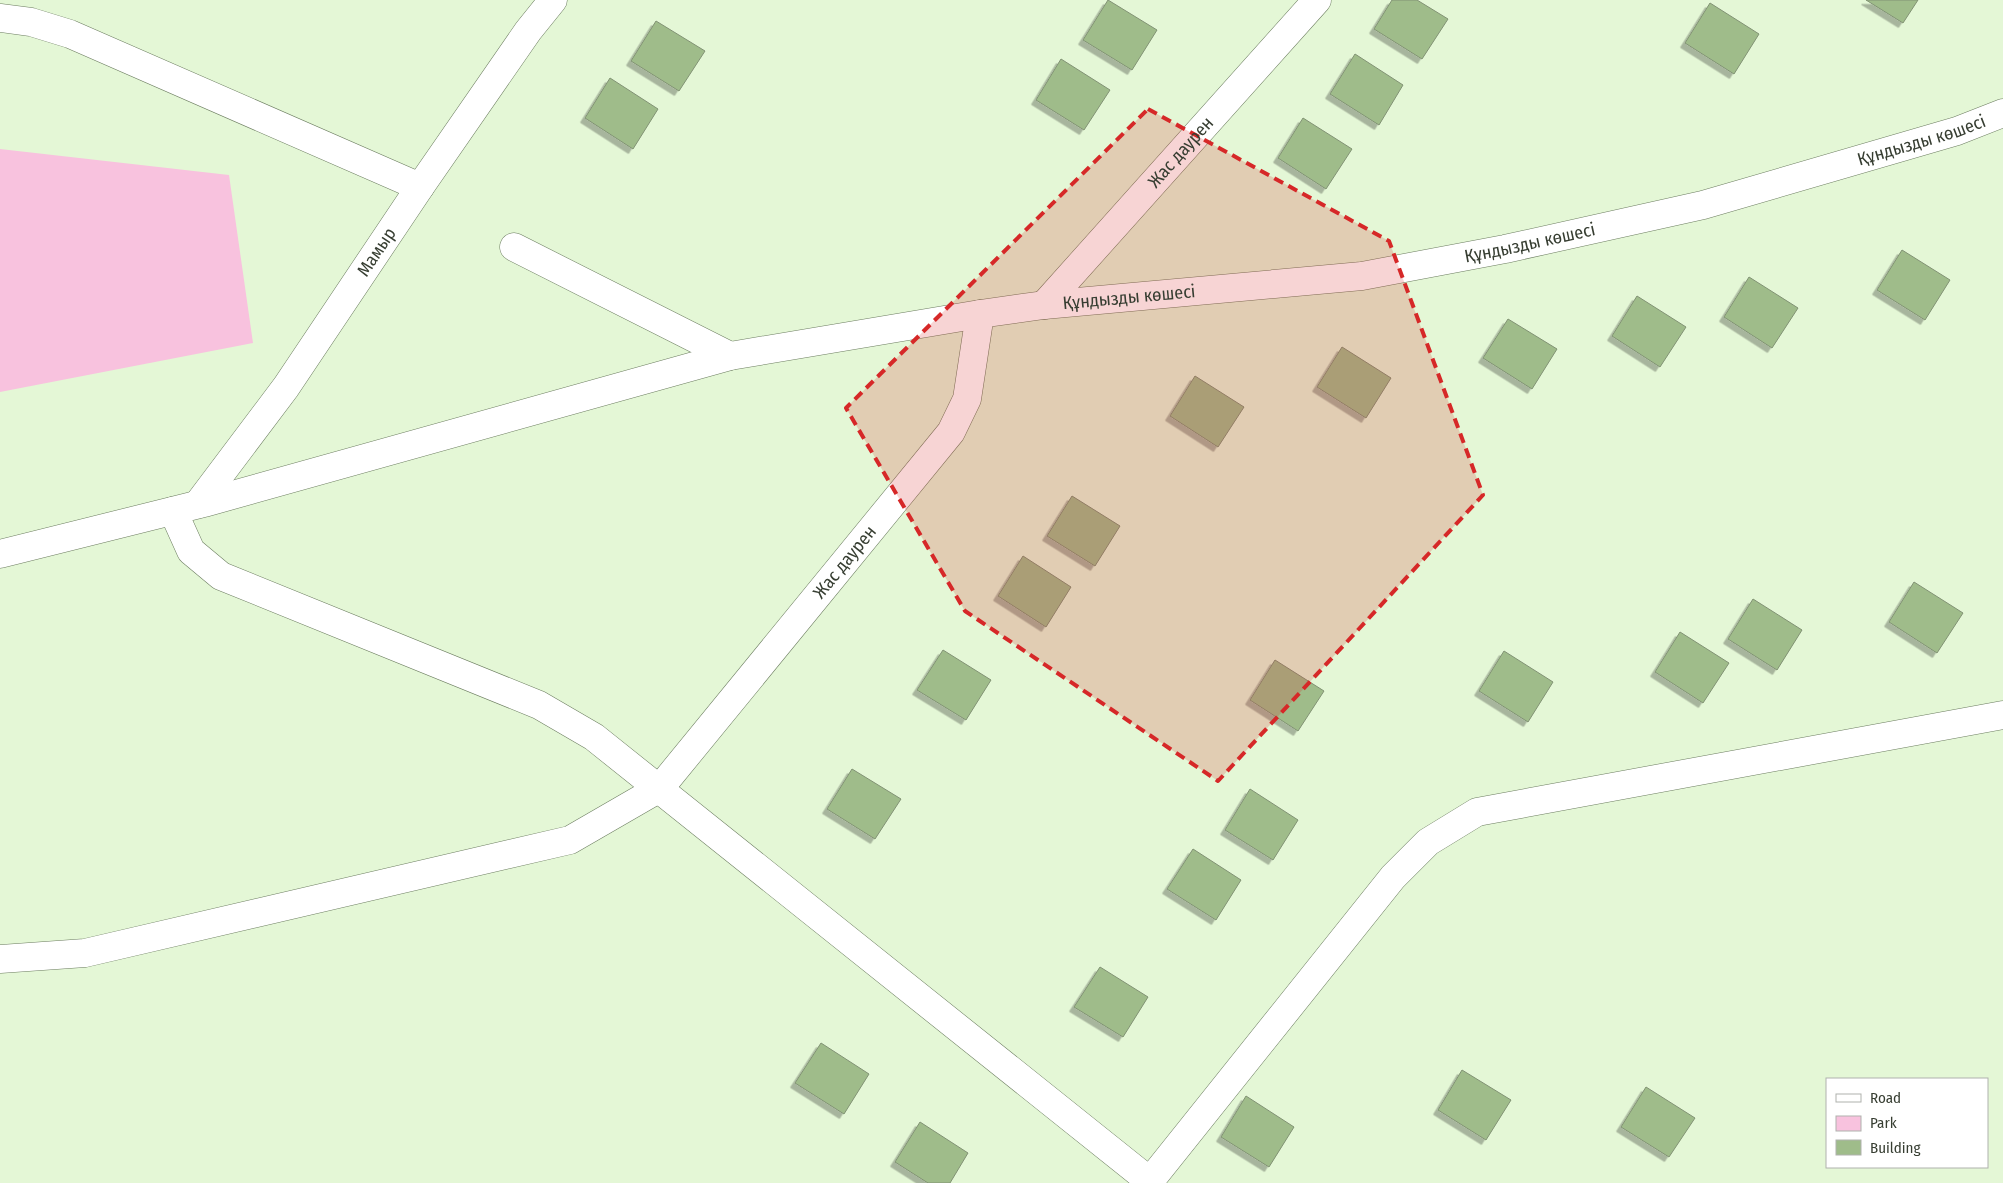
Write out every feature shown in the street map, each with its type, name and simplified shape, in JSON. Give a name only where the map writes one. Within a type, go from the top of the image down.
[{"type":"street","name":"Мамыр","points":[[185,507],[286,387],[420,187],[528,31],[553,0]]},
{"type":"street","name":"Жас даурен","points":[[1044,305],[1317,0]]},
{"type":"street","points":[[0,18],[30,22],[70,34],[420,187]]},
{"type":"street","name":"Құндызды көшесі","points":[[0,554],[185,507],[730,356],[1044,305],[1362,276],[1505,248],[1703,205],[1957,131],[2003,113]]},
{"type":"street","points":[[514,247],[730,356]]},
{"type":"street","name":"Жас даурен","points":[[660,788],[951,432],[967,399],[980,314]]},
{"type":"street","points":[[185,507],[191,550],[221,576],[539,705],[594,737],[1151,1182],[1393,877],[1428,842],[1477,812],[2003,715]]},
{"type":"street","points":[[0,959],[85,953],[570,840],[660,788]]},
{"type":"highlighted area","points":[[1148,109],[1389,241],[1483,495],[1218,781],[965,611],[846,408]]},
{"type":"green space","points":[[0,149],[229,175],[253,343],[0,392]]},
{"type":"building","points":[[1108,0],[1157,30],[1132,70],[1083,40]]},
{"type":"building","points":[[1392,0],[1417,0],[1448,19],[1422,59],[1374,29]]},
{"type":"building","points":[[1866,0],[1918,0],[1903,23]]},
{"type":"building","points":[[1710,3],[1759,34],[1734,74],[1685,43]]},
{"type":"building","points":[[656,21],[705,51],[679,91],[631,61]]},
{"type":"building","points":[[1355,54],[1403,85],[1379,125],[1330,94]]},
{"type":"building","points":[[1061,59],[1110,90],[1084,130],[1036,100]]},
{"type":"building","points":[[610,78],[658,109],[633,149],[585,118]]},
{"type":"building","points":[[1303,118],[1352,149],[1326,189],[1278,158]]},
{"type":"building","points":[[1902,250],[1950,280],[1925,320],[1877,290]]},
{"type":"building","points":[[1749,277],[1798,308],[1772,348],[1724,317]]},
{"type":"building","points":[[1637,296],[1686,327],[1660,367],[1612,336]]},
{"type":"building","points":[[1508,319],[1557,349],[1532,389],[1483,358]]},
{"type":"building","points":[[1342,347],[1391,378],[1366,418],[1317,387]]},
{"type":"building","points":[[1195,376],[1244,407],[1218,447],[1170,416]]},
{"type":"building","points":[[1072,496],[1120,526],[1095,566],[1047,536]]},
{"type":"building","points":[[1023,556],[1071,587],[1046,627],[998,596]]},
{"type":"building","points":[[1914,582],[1963,613],[1937,653],[1889,622]]},
{"type":"building","points":[[1753,599],[1802,630],[1777,670],[1728,639]]},
{"type":"building","points":[[1680,632],[1729,663],[1703,703],[1655,672]]},
{"type":"building","points":[[943,650],[991,680],[966,720],[917,690]]},
{"type":"building","points":[[1504,651],[1553,682],[1528,722],[1479,691]]},
{"type":"building","points":[[1275,660],[1324,691],[1298,731],[1250,700]]},
{"type":"building","points":[[852,769],[901,799],[875,839],[827,809]]},
{"type":"building","points":[[1250,789],[1298,820],[1273,860],[1225,830]]},
{"type":"building","points":[[1193,849],[1241,880],[1216,920],[1167,889]]},
{"type":"building","points":[[1100,967],[1148,997],[1123,1037],[1074,1007]]},
{"type":"building","points":[[821,1043],[869,1074],[844,1114],[795,1083]]},
{"type":"building","points":[[1462,1070],[1511,1100],[1486,1140],[1438,1110]]},
{"type":"building","points":[[1646,1087],[1695,1118],[1669,1157],[1621,1127]]},
{"type":"building","points":[[1246,1096],[1294,1127],[1269,1167],[1221,1137]]},
{"type":"building","points":[[920,1122],[968,1153],[950,1183],[928,1183],[895,1162]]}]
